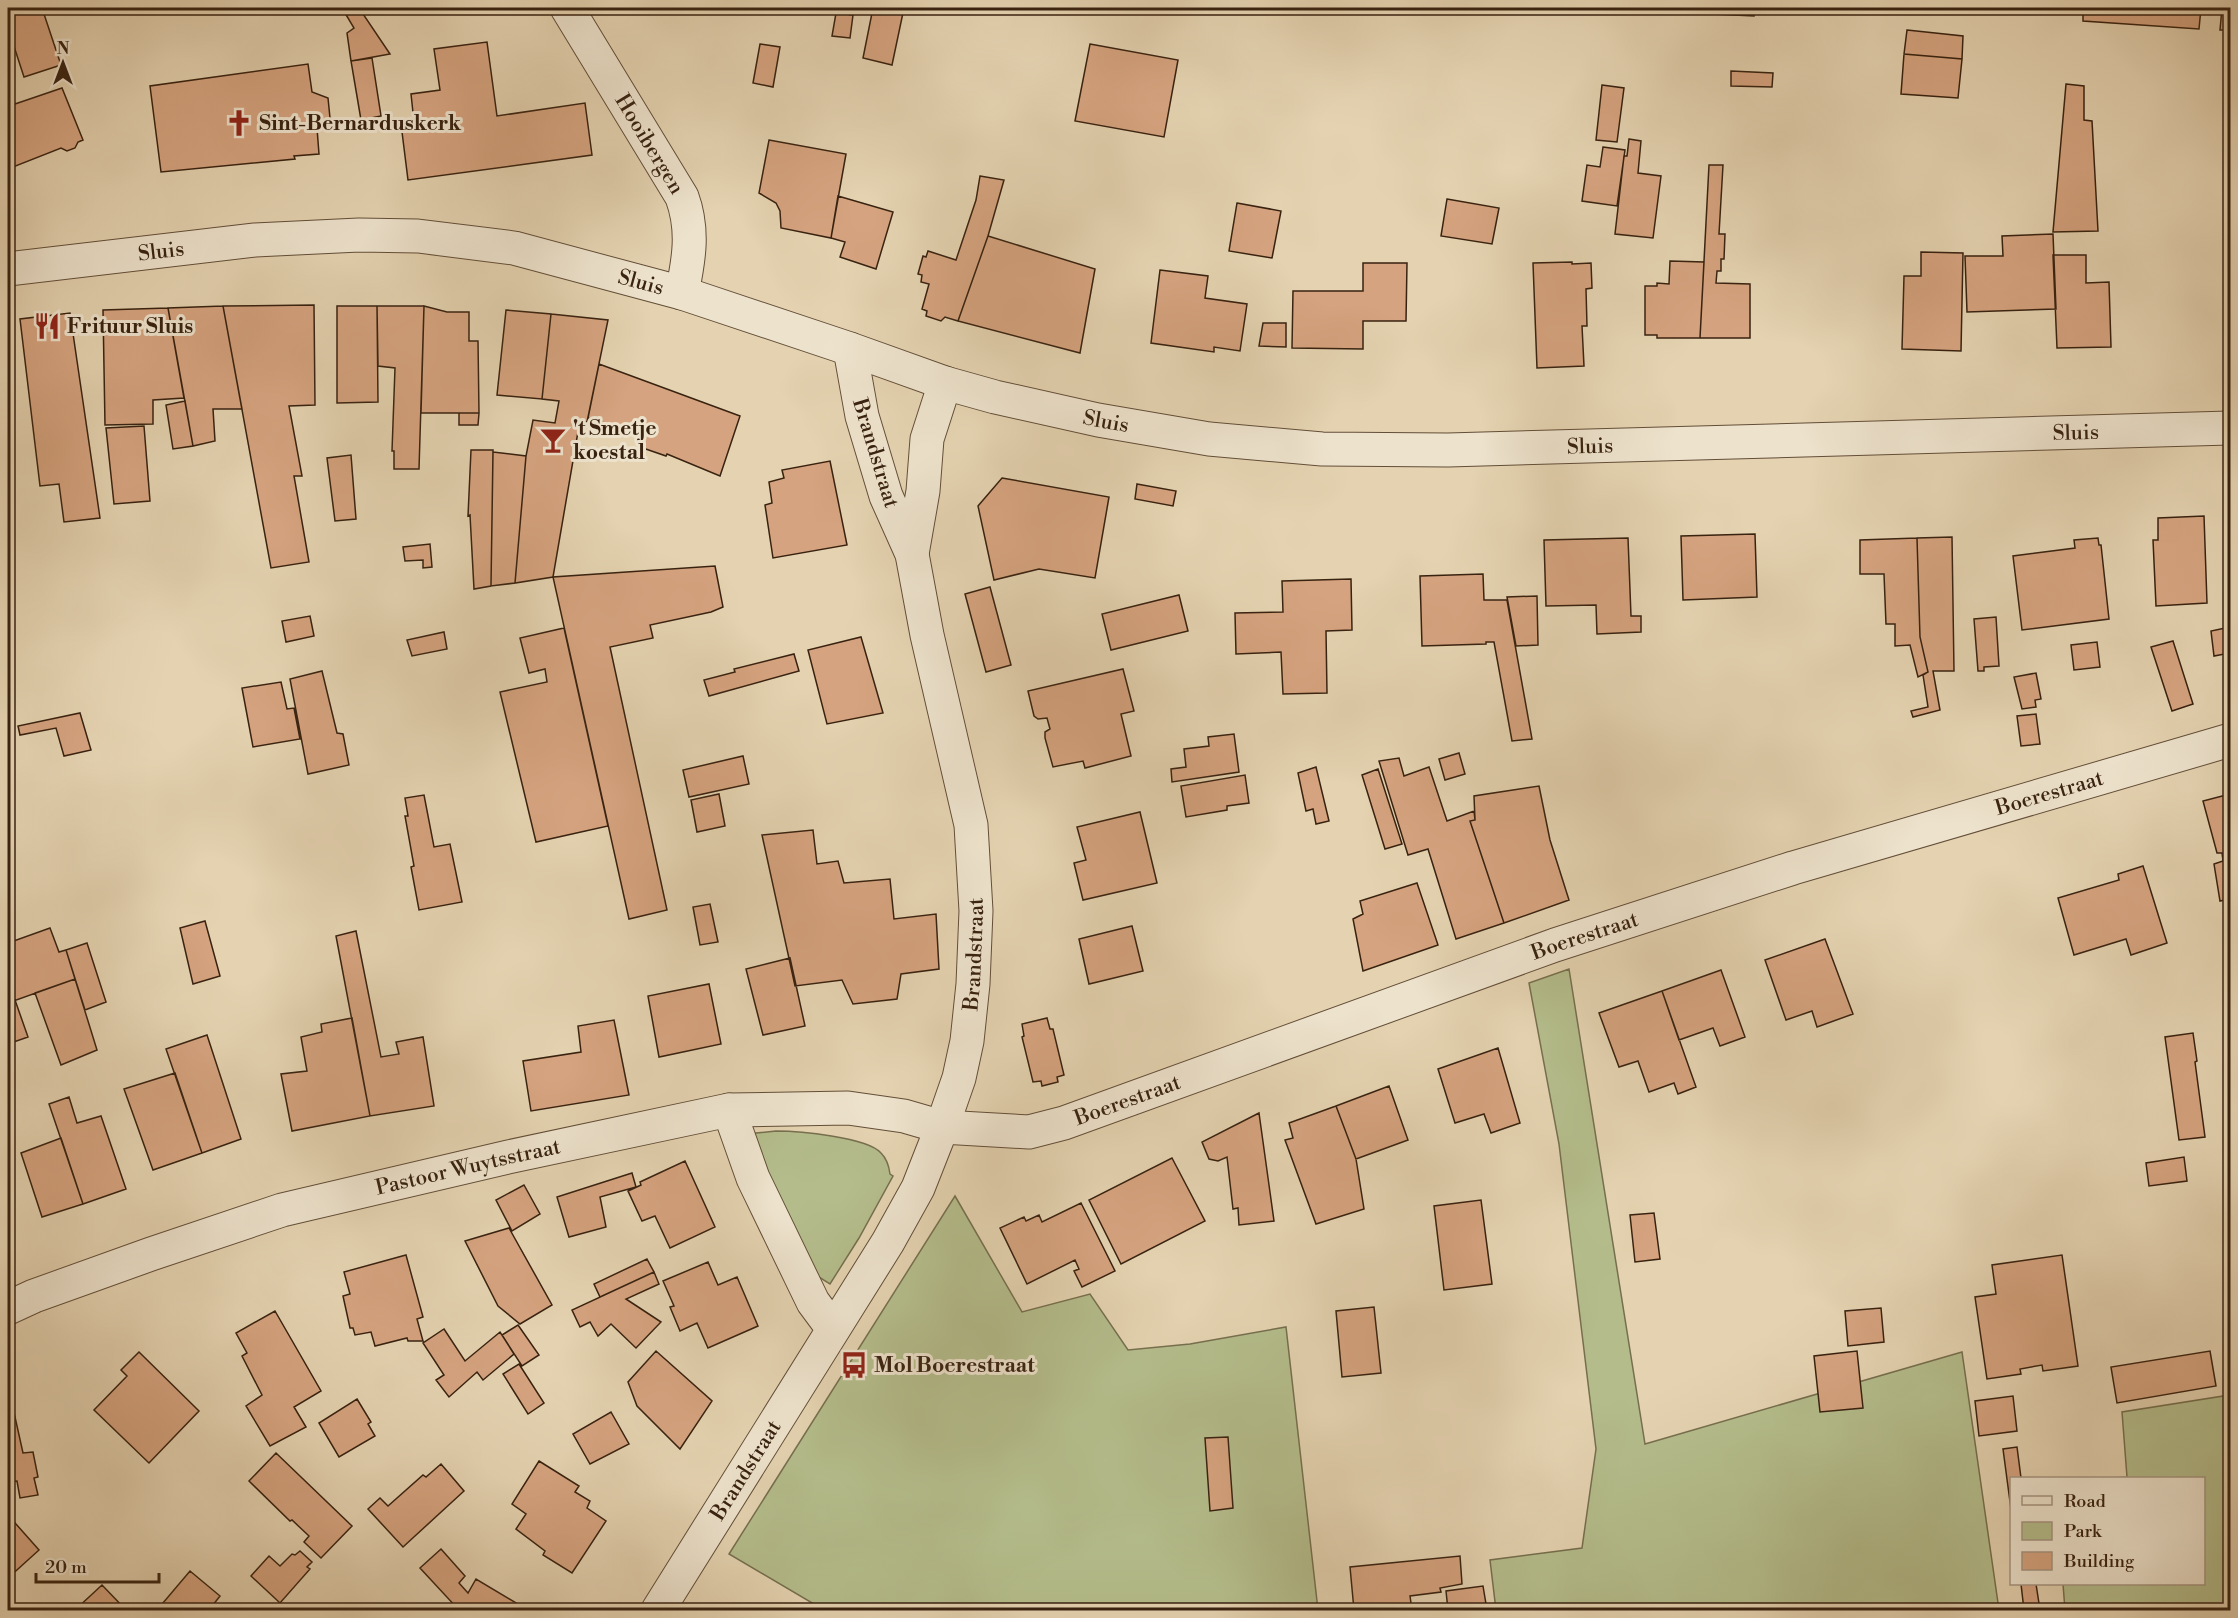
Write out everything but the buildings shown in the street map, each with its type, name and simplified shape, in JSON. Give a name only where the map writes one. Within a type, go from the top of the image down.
[{"type":"street","name":"Hooibergen","points":[[567,8],[682,197],[691,242],[682,293]]},
{"type":"street","name":"Sluis","points":[[8,269],[255,240],[359,235],[418,236],[514,248],[682,293],[850,349],[945,384],[995,397],[1098,420],[1209,439],[1322,449],[1448,450],[2230,428]]},
{"type":"street","name":"Brandstraat","points":[[658,1611],[888,1242],[918,1188],[959,1078],[967,1041],[973,984],[976,911],[971,825],[927,635],[912,554],[886,496],[862,416],[850,349]]},
{"type":"street","name":"Brandstraat","points":[[912,554],[923,490],[927,439],[945,384]]},
{"type":"street","name":"Boerestraat","points":[[942,1127],[1029,1132],[1064,1123],[1566,941],[1793,868],[2230,740]]},
{"type":"street","name":"Pastoor Wuytsstraat","points":[[8,1308],[34,1296],[151,1254],[282,1210],[508,1157],[729,1110],[848,1108],[904,1116],[942,1127]]},
{"type":"street","points":[[729,1110],[753,1178],[813,1302],[833,1329]]},
{"type":"green space","points":[[1569,969],[1645,1444],[1962,1352],[1999,1610],[1496,1610],[1490,1560],[1582,1548],[1596,1449],[1559,1144],[1529,983]]},
{"type":"green space","points":[[776,1131],[847,1139],[873,1147],[885,1158],[890,1174],[893,1176],[859,1238],[830,1284],[814,1274],[746,1134]]},
{"type":"green space","points":[[955,1196],[1022,1312],[1090,1294],[1128,1350],[1190,1344],[1286,1327],[1318,1610],[824,1610],[729,1554]]},
{"type":"green space","points":[[2230,1395],[2230,1610],[2065,1610],[2063,1585],[2205,1585],[2205,1477],[2127,1477],[2122,1412]]},
{"type":"place","name":"Sint-Bernarduskerk","points":[[239,123]]},
{"type":"place","name":"Frituur Sluis","points":[[47,326]]},
{"type":"place","name":"'t Smetje koestal","points":[[553,440]]},
{"type":"place","name":"Mol Boerestraat","points":[[854,1365]]}]
